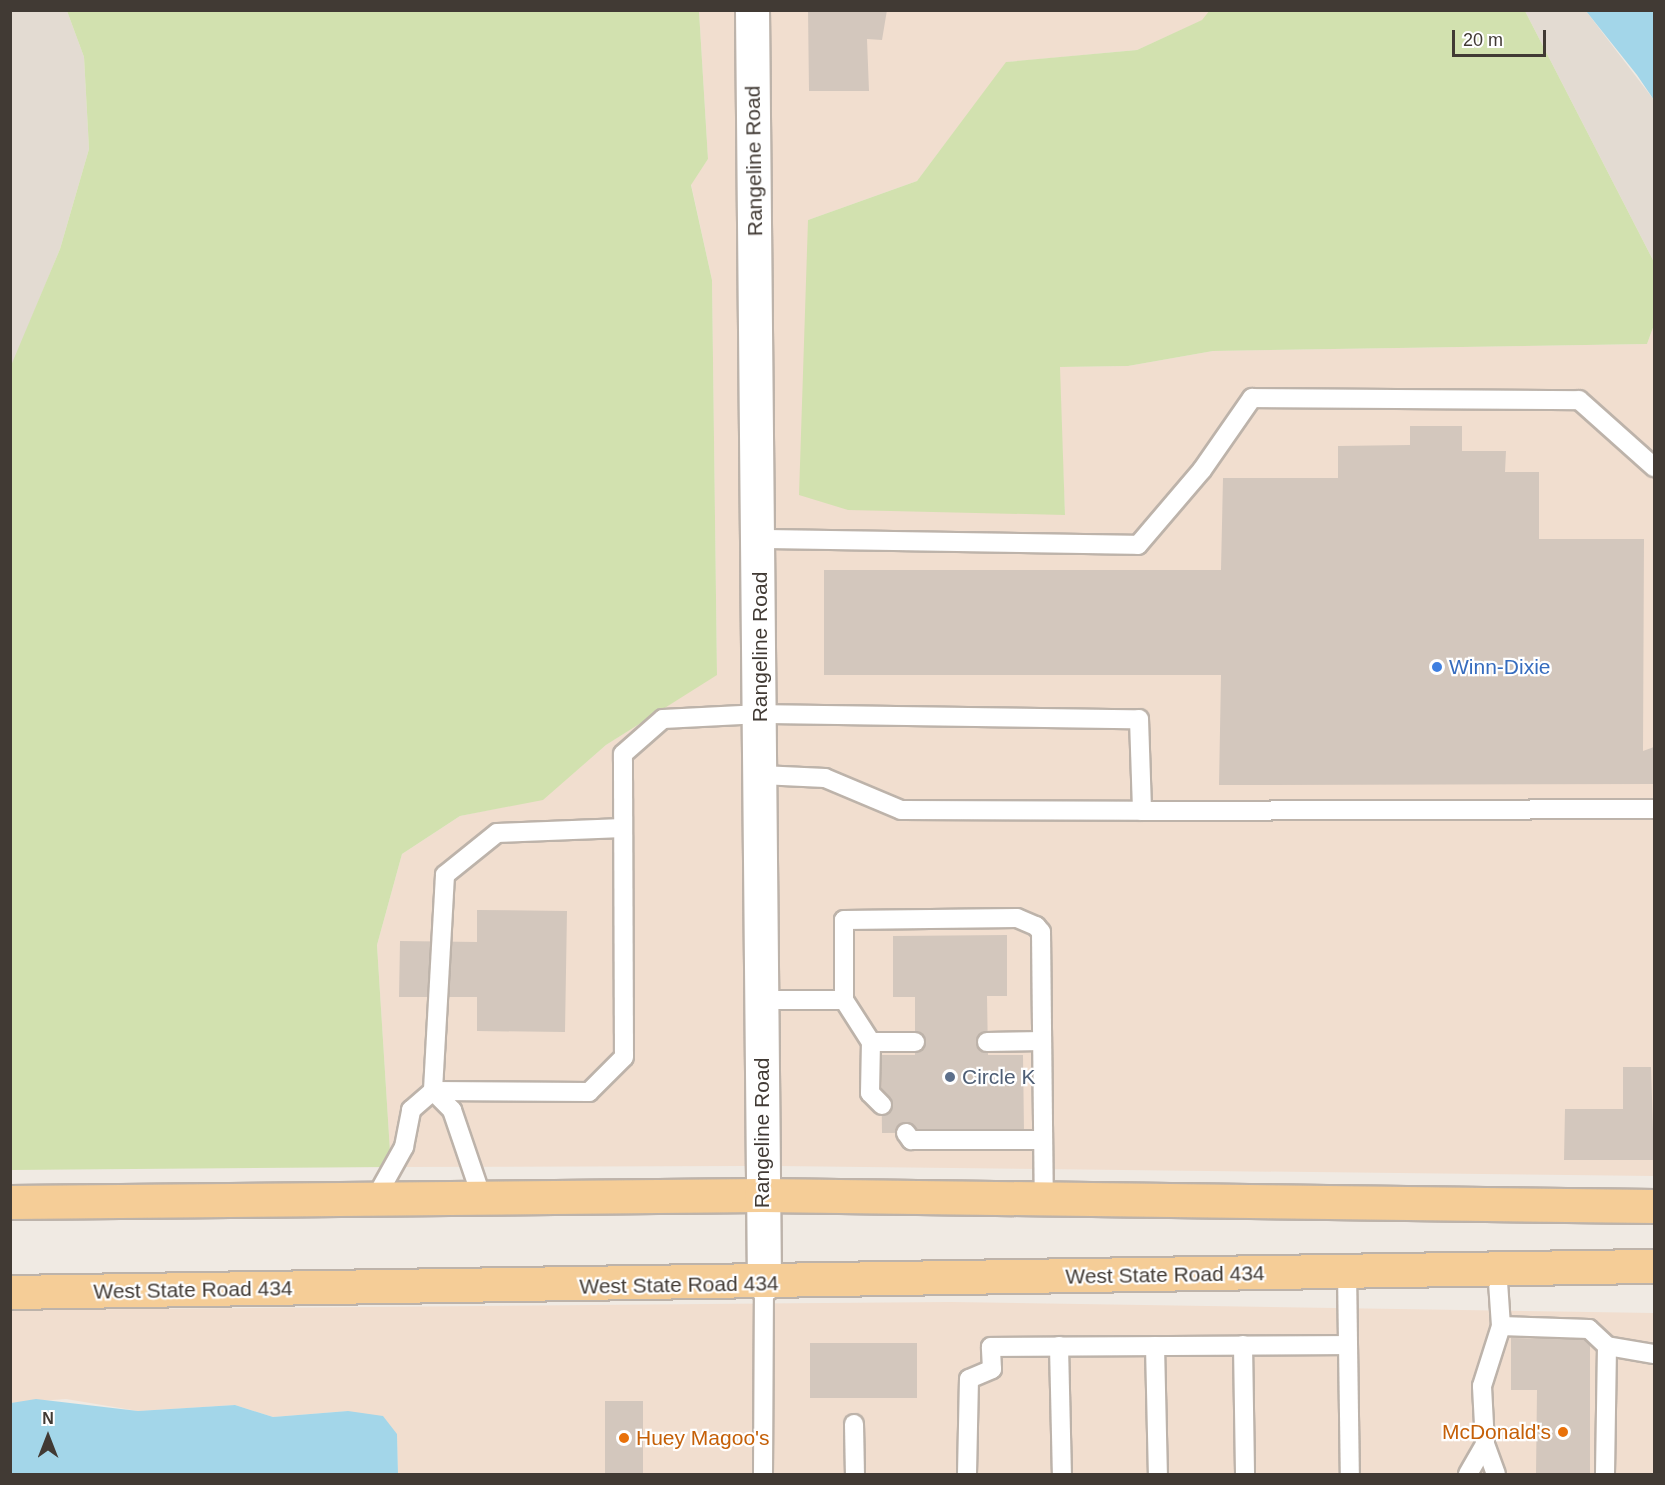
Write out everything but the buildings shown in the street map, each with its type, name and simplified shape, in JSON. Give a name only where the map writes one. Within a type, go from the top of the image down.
[{"type":"main road","points":[[10,1202],[761,1195],[1654,1206]]},
{"type":"main road","name":"West State Road 434","points":[[10,1292],[764,1284],[1654,1266]]},
{"type":"street","name":"Rangeline Road","points":[[752,10],[760,539],[761,1195],[764,1284]]},
{"type":"lane","points":[[760,539],[1138,545],[1202,470],[1252,399],[1579,400],[1654,467]]},
{"type":"lane","points":[[375,1199],[404,1147],[411,1110],[433,1091],[589,1092],[624,1057],[623,754],[663,719],[761,714],[1139,719],[1142,812]]},
{"type":"lane","points":[[761,774],[825,778],[901,810],[1142,812],[1654,809]]},
{"type":"lane","points":[[482,1198],[452,1110],[433,1091],[445,875],[497,833],[623,828]]},
{"type":"lane","points":[[882,1105],[870,1093],[871,1042],[844,1000],[844,920],[1017,918],[1041,932],[1044,1199]]},
{"type":"lane","points":[[762,1000],[844,1000]]},
{"type":"lane","points":[[987,1042],[1042,1041]]},
{"type":"lane","points":[[871,1042],[915,1042]]},
{"type":"lane","points":[[917,1135],[1043,1140]]},
{"type":"lane","points":[[1496,1474],[1485,1444],[1482,1386],[1501,1326],[1497,1268]]},
{"type":"lane","points":[[1347,1271],[1350,1474]]},
{"type":"lane","points":[[763,1474],[764,1284]]},
{"type":"lane","points":[[1501,1326],[1589,1329],[1607,1346],[1654,1354]]},
{"type":"lane","points":[[1242,1345],[1245,1474]]},
{"type":"lane","points":[[968,1474],[969,1379],[992,1369],[991,1347],[1348,1345]]},
{"type":"lane","points":[[1059,1346],[1062,1474]]},
{"type":"lane","points":[[1155,1346],[1158,1474]]},
{"type":"lane","points":[[1605,1474],[1607,1346]]},
{"type":"lane","points":[[855,1425],[855,1474]]},
{"type":"lane","points":[[1467,1474],[1485,1444]]},
{"type":"shaded area","points":[[11,11],[67,11],[84,57],[89,149],[60,249],[11,368]]},
{"type":"shaded area","points":[[699,11],[736,11],[745,1166],[391,1167],[377,945],[402,854],[460,816],[543,799],[606,745],[717,674],[712,280],[691,184],[708,159]]},
{"type":"shaded area","points":[[768,11],[1210,11],[1203,20],[1137,50],[1007,62],[917,181],[808,220],[1065,515],[1059,367],[1128,366],[1213,351],[1647,344],[1654,325],[1654,1176],[777,1166]]},
{"type":"shaded area","points":[[1525,11],[1586,11],[1654,100],[1654,262]]},
{"type":"shaded area","points":[[951,1302],[1654,1313],[1654,1474],[398,1474],[397,1434],[348,1411],[273,1417],[235,1405],[138,1411],[66,1399],[11,1403],[11,1310]]},
{"type":"green space","points":[[1210,10],[1525,11],[1654,262],[1654,325],[1647,344],[1213,351],[1128,366],[1060,367],[1065,515],[848,510],[799,495],[808,220],[917,181],[1006,62],[1137,50],[1202,20]]},
{"type":"green space","points":[[67,11],[699,11],[708,159],[691,185],[712,280],[717,675],[606,745],[543,800],[460,816],[402,854],[377,945],[391,1167],[11,1170],[10,368],[60,249],[89,149],[84,57]]},
{"type":"water","points":[[1586,11],[1654,11],[1654,100],[1637,75]]},
{"type":"water","points":[[36,1399],[138,1411],[235,1405],[273,1417],[348,1411],[383,1416],[397,1434],[398,1474],[11,1474],[11,1403]]},
{"type":"place","name":"Winn-Dixie","points":[[1437,667]]},
{"type":"place","name":"Circle K","points":[[950,1077]]},
{"type":"place","name":"McDonald's","points":[[1563,1432]]},
{"type":"place","name":"Huey Magoo's","points":[[624,1438]]}]
